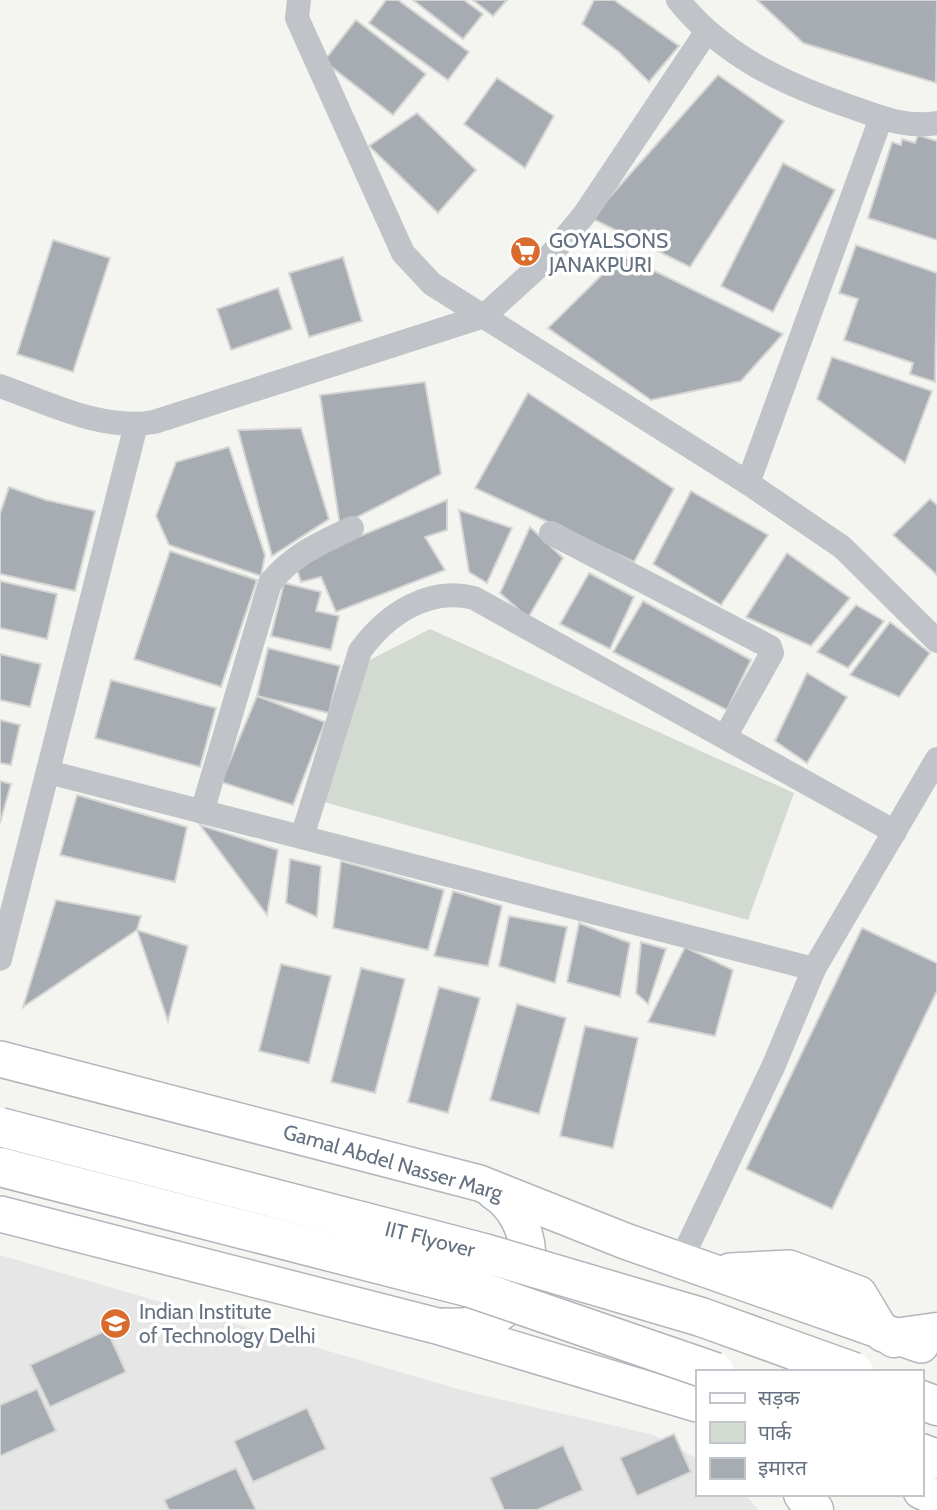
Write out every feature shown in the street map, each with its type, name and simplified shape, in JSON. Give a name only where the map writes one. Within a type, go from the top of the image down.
[{"type":"main road","name":"IIT Flyover","points":[[0,1127],[484,1252],[701,1317],[847,1370]]},
{"type":"main road","name":"IIT Flyover","points":[[0,1167],[471,1289],[709,1370]]},
{"type":"main road","points":[[889,1336],[937,1332]]},
{"type":"street","points":[[299,0],[297,18],[403,253],[432,284],[748,483],[842,547],[937,642]]},
{"type":"street","points":[[678,0],[707,31],[748,63],[800,90],[915,127],[937,123]]},
{"type":"street","points":[[0,386],[106,423],[136,425],[154,422],[484,316],[550,256],[584,215],[707,31]]},
{"type":"street","points":[[748,483],[881,118]]},
{"type":"street","points":[[0,959],[136,425]]},
{"type":"street","points":[[202,812],[270,583],[284,565],[305,550],[352,528]]},
{"type":"street","points":[[551,533],[770,647],[772,653],[725,737]]},
{"type":"street","points":[[302,837],[360,651],[373,633],[402,612],[420,600],[443,593],[474,598],[895,832]]},
{"type":"street","points":[[697,1266],[773,1067],[814,969],[937,758]]},
{"type":"street","points":[[48,772],[814,969]]},
{"type":"street","name":"Gamal Abdel Nasser Marg","points":[[0,1059],[479,1183],[697,1266],[889,1336],[937,1350]]},
{"type":"street","points":[[437,1326],[469,1327],[499,1314],[520,1289],[529,1259],[524,1227],[507,1200],[479,1183]]},
{"type":"street","points":[[0,1214],[437,1326],[696,1404]]},
{"type":"shaded area","name":"Indian Institute of Technology Delhi","points":[[0,1255],[465,1391],[654,1435],[696,1458],[696,1496],[747,1496],[758,1510],[0,1510]]},
{"type":"green space","points":[[430,629],[794,793],[748,920],[324,802],[364,663]]},
{"type":"building","points":[[386,0],[398,0],[469,52],[448,80],[369,23]]},
{"type":"building","points":[[413,0],[464,0],[483,14],[463,39]]},
{"type":"building","points":[[473,0],[507,0],[493,16]]},
{"type":"building","points":[[594,0],[614,0],[679,46],[649,82],[619,52],[582,24]]},
{"type":"building","points":[[757,0],[937,0],[936,83],[803,43]]},
{"type":"building","points":[[356,20],[426,74],[393,115],[324,61]]},
{"type":"building","points":[[718,75],[784,121],[690,267],[591,218]]},
{"type":"building","points":[[497,78],[554,116],[525,168],[464,124]]},
{"type":"building","points":[[417,113],[476,170],[438,213],[369,146]]},
{"type":"building","points":[[918,135],[937,141],[937,240],[868,218],[892,142],[901,145],[902,139],[915,143]]},
{"type":"building","points":[[783,163],[835,190],[773,312],[721,286]]},
{"type":"building","points":[[53,240],[110,258],[73,372],[17,354]]},
{"type":"building","points":[[856,245],[937,273],[935,382],[910,374],[913,363],[844,340],[858,299],[839,293]]},
{"type":"building","points":[[622,255],[783,334],[741,381],[651,400],[548,328]]},
{"type":"building","points":[[343,257],[362,321],[309,337],[289,273]]},
{"type":"building","points":[[278,288],[292,329],[231,350],[217,309]]},
{"type":"building","points":[[832,357],[932,391],[905,463],[817,399]]},
{"type":"building","points":[[425,382],[441,474],[340,526],[320,395]]},
{"type":"building","points":[[528,393],[674,489],[634,562],[475,488]]},
{"type":"building","points":[[301,428],[329,519],[272,556],[238,430]]},
{"type":"building","points":[[229,447],[265,555],[261,576],[169,545],[156,516],[176,462]]},
{"type":"building","points":[[9,487],[46,500],[95,511],[75,591],[0,574],[0,514]]},
{"type":"building","points":[[691,491],[768,535],[721,605],[653,564]]},
{"type":"building","points":[[930,499],[937,505],[937,575],[893,535]]},
{"type":"building","points":[[447,500],[447,530],[425,537],[445,570],[336,612],[321,577],[301,582],[295,563]]},
{"type":"building","points":[[459,510],[512,528],[487,583],[469,572]]},
{"type":"building","points":[[530,527],[563,558],[528,618],[500,593]]},
{"type":"building","points":[[170,551],[257,580],[221,687],[134,659]]},
{"type":"building","points":[[787,553],[850,598],[811,646],[746,617]]},
{"type":"building","points":[[589,573],[634,597],[610,649],[560,624]]},
{"type":"building","points":[[0,581],[57,594],[47,639],[0,628]]},
{"type":"building","points":[[284,583],[321,592],[316,611],[339,616],[331,650],[271,636]]},
{"type":"building","points":[[643,601],[751,660],[727,710],[613,652]]},
{"type":"building","points":[[856,605],[884,621],[848,668],[817,652]]},
{"type":"building","points":[[890,622],[930,653],[899,697],[850,675]]},
{"type":"building","points":[[268,648],[340,666],[329,713],[257,696]]},
{"type":"building","points":[[0,654],[41,664],[30,707],[0,700]]},
{"type":"building","points":[[807,673],[847,697],[807,763],[775,741]]},
{"type":"building","points":[[111,680],[216,708],[200,767],[95,738]]},
{"type":"building","points":[[257,696],[325,722],[293,805],[221,782]]},
{"type":"building","points":[[0,720],[20,725],[11,765],[0,763]]},
{"type":"building","points":[[0,781],[11,784],[0,823]]},
{"type":"building","points":[[77,795],[187,827],[175,882],[60,855]]},
{"type":"building","points":[[200,825],[278,850],[267,915]]},
{"type":"building","points":[[290,859],[321,866],[317,917],[286,903]]},
{"type":"building","points":[[341,861],[444,890],[428,950],[333,928]]},
{"type":"building","points":[[453,891],[502,906],[488,966],[434,956]]},
{"type":"building","points":[[56,900],[141,916],[137,930],[23,1007]]},
{"type":"building","points":[[509,916],[567,927],[555,983],[499,966]]},
{"type":"building","points":[[579,923],[630,943],[620,997],[567,982]]},
{"type":"building","points":[[862,928],[937,963],[937,991],[832,1209],[746,1169]]},
{"type":"building","points":[[137,930],[188,946],[168,1021]]},
{"type":"building","points":[[641,942],[666,949],[648,1004],[636,993]]},
{"type":"building","points":[[685,947],[733,970],[715,1036],[648,1022]]},
{"type":"building","points":[[281,964],[331,976],[309,1063],[259,1051]]},
{"type":"building","points":[[361,968],[405,979],[375,1093],[331,1082]]},
{"type":"building","points":[[439,987],[480,998],[448,1113],[408,1102]]},
{"type":"building","points":[[517,1004],[566,1018],[539,1114],[490,1100]]},
{"type":"building","points":[[585,1026],[638,1038],[613,1148],[560,1136]]},
{"type":"building","points":[[107,1330],[126,1372],[50,1407],[30,1365]]},
{"type":"building","points":[[37,1389],[56,1431],[0,1456],[0,1405]]},
{"type":"building","points":[[307,1408],[326,1449],[253,1482],[234,1441]]},
{"type":"building","points":[[674,1434],[691,1472],[637,1496],[620,1458]]},
{"type":"building","points":[[563,1445],[583,1490],[537,1510],[504,1510],[490,1478]]},
{"type":"building","points":[[236,1468],[256,1510],[169,1510],[164,1500]]},
{"type":"place","name":"GOYALSONS JANAKPURI","points":[[526,252]]},
{"type":"place","name":"Indian Institute of Technology Delhi","points":[[116,1323]]}]
